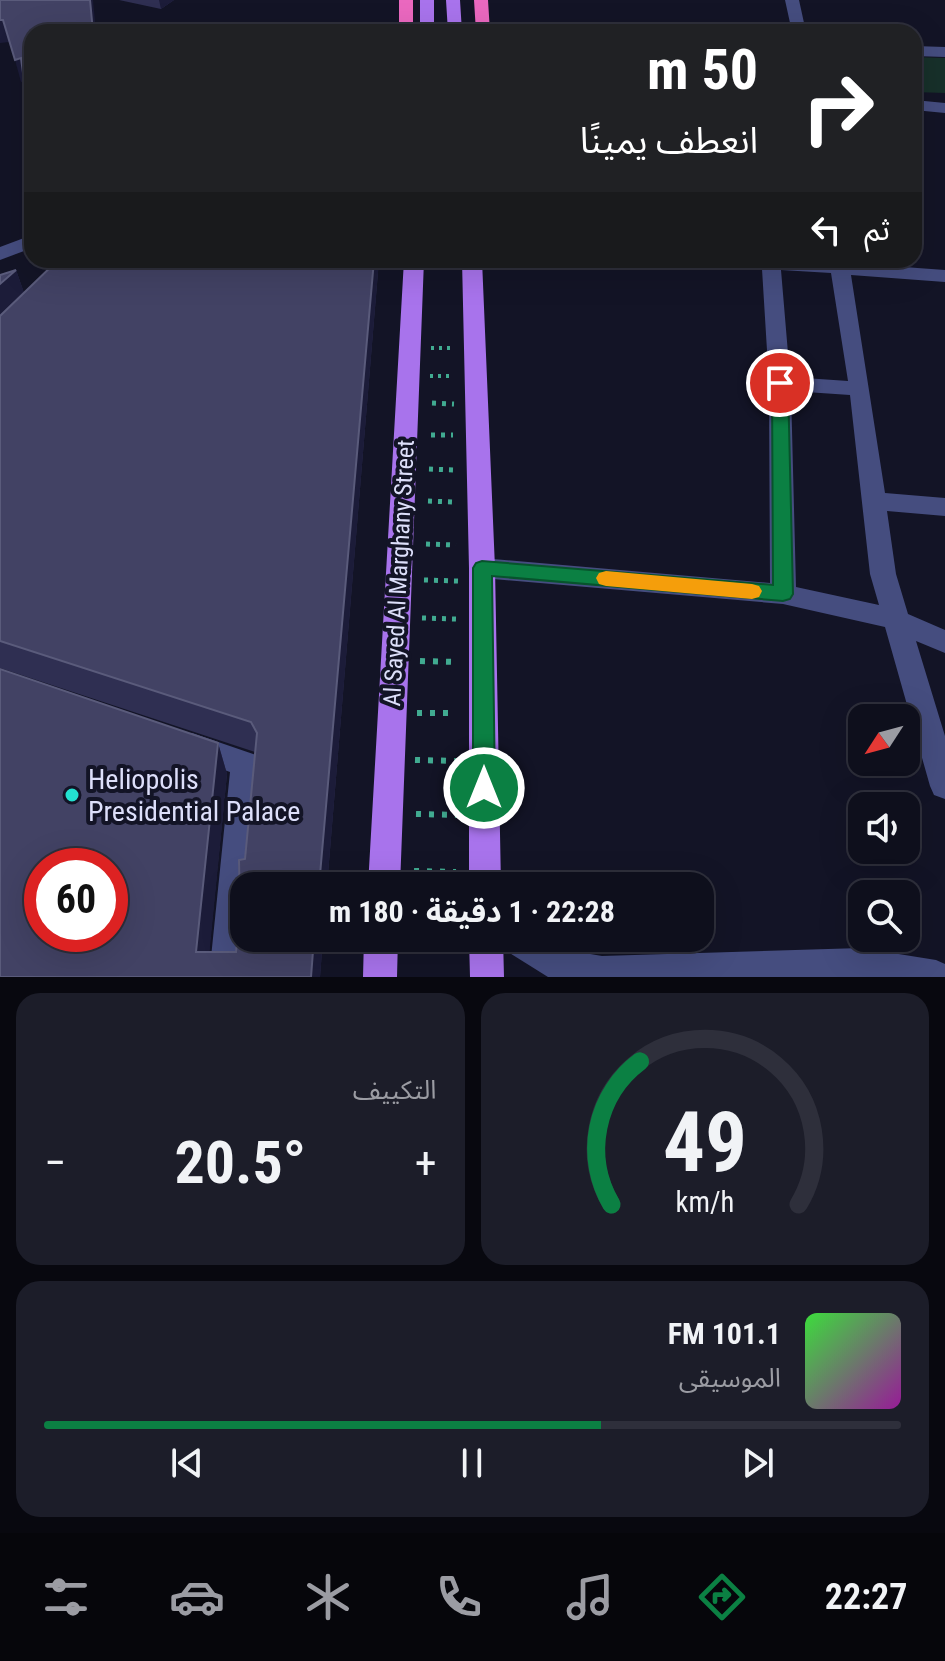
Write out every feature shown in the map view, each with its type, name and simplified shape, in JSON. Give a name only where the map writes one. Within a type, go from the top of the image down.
[{"type":"highway","points":[[406,0],[406,24]]},
{"type":"highway","points":[[481,0],[482,24]]},
{"type":"main road","points":[[427,0],[427,24]]},
{"type":"main road","points":[[453,0],[454,24]]},
{"type":"main road","name":"Al Sayed Al Marghany Street","points":[[384,872],[414,268]]},
{"type":"main road","points":[[472,268],[482,565],[484,872]]},
{"type":"main road","points":[[380,977],[381,952]]},
{"type":"main road","points":[[486,952],[487,977]]},
{"type":"street","points":[[792,0],[797,24]]},
{"type":"street","points":[[922,51],[945,52]]},
{"type":"street","points":[[922,106],[945,108]]},
{"type":"street","points":[[0,254],[24,244]]},
{"type":"street","points":[[771,268],[780,383],[783,594]]},
{"type":"street","points":[[841,268],[860,389],[883,574],[945,786]]},
{"type":"street","points":[[875,268],[945,276]]},
{"type":"street","points":[[780,383],[860,389]]},
{"type":"street","points":[[875,501],[945,507]]},
{"type":"street","points":[[482,565],[783,594],[894,619],[945,642]]},
{"type":"street","points":[[159,735],[246,764],[226,977]]},
{"type":"street","points":[[534,952],[559,965],[602,973],[861,965],[936,977]]},
{"type":"path","points":[[410,347],[475,348]]},
{"type":"path","points":[[409,376],[476,376]]},
{"type":"path","points":[[407,403],[478,404]]},
{"type":"path","points":[[406,434],[478,436]]},
{"type":"path","points":[[404,469],[480,470]]},
{"type":"path","points":[[403,501],[480,502]]},
{"type":"path","points":[[401,544],[482,565]]},
{"type":"path","points":[[399,580],[482,565]]},
{"type":"path","points":[[397,618],[483,619]]},
{"type":"path","points":[[395,660],[483,662]]},
{"type":"path","points":[[392,712],[484,714]]},
{"type":"path","points":[[390,759],[484,761]]},
{"type":"path","points":[[387,813],[484,815]]},
{"type":"green space","points":[[922,57],[945,58],[945,93],[922,92]]},
{"type":"building","points":[[0,0],[90,0],[92,24],[24,24],[24,80],[21,58],[15,60],[3,20],[0,20]]},
{"type":"building","points":[[50,268],[373,268],[320,872],[239,872],[239,860],[245,859],[257,733],[251,722],[0,641],[0,316]]},
{"type":"building","points":[[16,270],[0,284],[0,275]]},
{"type":"building","points":[[0,669],[218,743],[196,952],[313,952],[311,977],[0,977]]},
{"type":"slow traffic","points":[[606,578],[752,591]]},
{"type":"place","name":"Heliopolis Presidential Palace","points":[[72,795]]},
{"type":"route","points":[[484,788],[482,568],[783,594],[780,383]]}]
